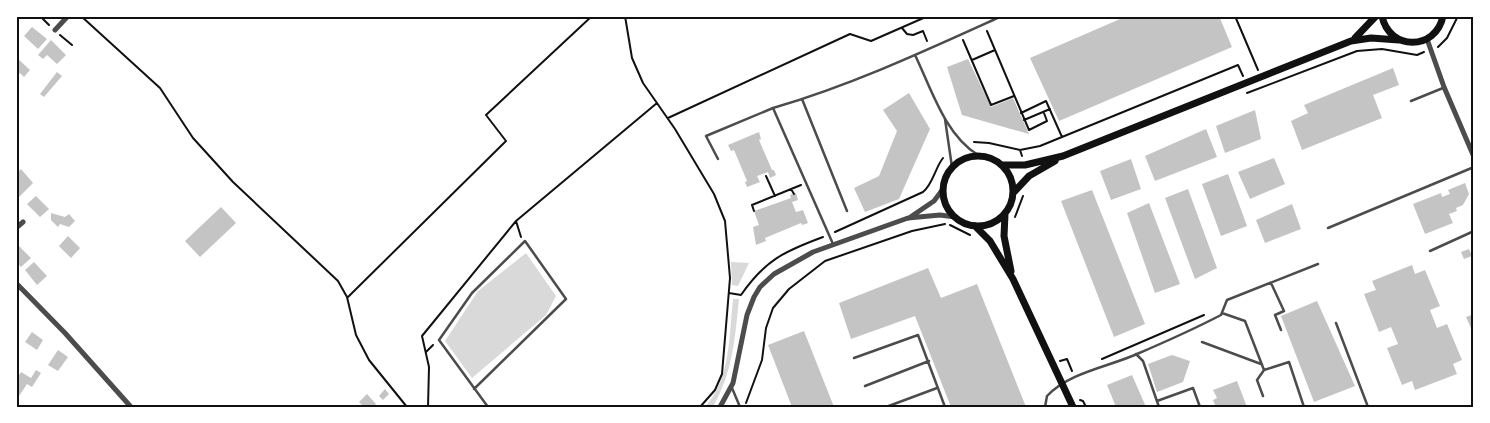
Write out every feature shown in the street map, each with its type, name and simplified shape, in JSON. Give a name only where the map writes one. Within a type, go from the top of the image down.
[{"type":"main road","points":[[1351,41],[1367,28],[1376,16]]},
{"type":"main road","points":[[1382,16],[1387,29],[1399,40]]},
{"type":"main road","points":[[1014,192],[1030,176],[1061,157],[1351,41],[1371,38],[1415,43],[1428,39],[1438,30],[1444,16]]},
{"type":"main road","points":[[975,226],[991,224],[1004,214],[1011,204],[1014,192],[1011,178],[1003,165],[992,158],[978,155],[964,158],[952,167],[947,174],[943,189],[944,200],[955,217],[975,226],[990,241],[1013,279],[1057,363],[1073,407]]},
{"type":"main road","points":[[1003,165],[1025,165],[1061,157]]},
{"type":"main road","points":[[1004,214],[1004,236],[1013,279]]},
{"type":"street","points":[[55,30],[68,16]]},
{"type":"street","points":[[1428,39],[1430,50],[1444,87],[1474,157]]},
{"type":"street","points":[[720,407],[732,386],[747,315],[760,287],[774,274],[792,262],[908,218],[934,201],[943,189]]},
{"type":"street","points":[[908,218],[940,215],[955,217]]},
{"type":"street","points":[[16,228],[23,222]]},
{"type":"street","points":[[16,283],[131,407]]},
{"type":"lane","points":[[718,159],[706,136],[773,108],[802,99],[914,55],[1002,16]]},
{"type":"lane","points":[[914,55],[945,118],[964,144],[978,155]]},
{"type":"lane","points":[[1411,101],[1444,87]]},
{"type":"lane","points":[[802,99],[847,211]]},
{"type":"lane","points":[[773,108],[834,245]]},
{"type":"lane","points":[[945,118],[952,167]]},
{"type":"lane","points":[[1328,228],[1474,168]]},
{"type":"lane","points":[[1430,251],[1474,231]]},
{"type":"lane","points":[[474,389],[566,299],[525,241],[472,293],[439,340],[474,389],[488,407]]},
{"type":"lane","points":[[1045,407],[1047,396],[1065,382],[1136,354],[1221,315],[1227,300],[1318,264]]},
{"type":"lane","points":[[1271,282],[1284,311],[1275,315],[1281,330]]},
{"type":"lane","points":[[1222,313],[1244,321],[1264,370]]},
{"type":"lane","points":[[1336,323],[1368,407]]},
{"type":"lane","points":[[854,358],[918,335],[945,407]]},
{"type":"lane","points":[[1202,342],[1262,364]]},
{"type":"lane","points":[[1136,354],[1143,361],[1159,407]]},
{"type":"lane","points":[[865,386],[929,361]]},
{"type":"lane","points":[[1263,396],[1258,380],[1264,370],[1289,362],[1304,407]]},
{"type":"lane","points":[[732,386],[740,407]]},
{"type":"lane","points":[[886,407],[937,388]]},
{"type":"lane","points":[[1157,401],[1193,388],[1200,407]]},
{"type":"path","points":[[82,16],[160,88],[204,151],[233,182],[338,281],[347,297],[356,335],[369,360],[407,407]]},
{"type":"path","points":[[347,297],[506,140],[486,115],[592,16]]},
{"type":"path","points":[[625,16],[632,58],[643,83],[679,136],[714,194],[725,220],[730,278],[722,374],[714,390],[700,407]]},
{"type":"path","points":[[667,118],[850,34],[871,41],[928,16]]},
{"type":"path","points":[[1235,16],[1260,76]]},
{"type":"path","points":[[1242,92],[1249,93],[1358,51],[1382,49],[1417,54],[1430,50],[1441,46],[1458,16]]},
{"type":"path","points":[[984,24],[1029,130],[1047,121],[1044,113]]},
{"type":"path","points":[[902,28],[907,34],[913,35],[923,31],[930,48]]},
{"type":"path","points":[[961,35],[991,105],[1014,96]]},
{"type":"path","points":[[972,60],[995,50]]},
{"type":"path","points":[[964,144],[989,143],[1020,150],[1062,137],[1238,65],[1249,93]]},
{"type":"path","points":[[1021,112],[1046,100],[1062,137]]},
{"type":"path","points":[[428,407],[429,381],[422,336],[516,221],[657,103]]},
{"type":"path","points":[[1024,120],[1050,109]]},
{"type":"path","points":[[1020,150],[1025,165]]},
{"type":"path","points":[[729,293],[741,295],[767,264],[785,251],[829,234],[923,192],[929,186],[940,162],[951,151]]},
{"type":"path","points":[[766,176],[775,196]]},
{"type":"path","points":[[754,211],[752,205],[806,184]]},
{"type":"path","points":[[792,189],[794,194]]},
{"type":"path","points":[[1011,223],[1026,190]]},
{"type":"path","points":[[516,221],[522,244]]},
{"type":"path","points":[[744,407],[751,394],[762,360],[766,328],[773,308],[790,289],[825,261],[912,231],[936,225],[950,225],[975,237]]},
{"type":"path","points":[[1096,361],[1204,315]]},
{"type":"path","points":[[426,352],[439,340]]},
{"type":"path","points":[[1056,353],[1057,363],[1065,382]]},
{"type":"path","points":[[1057,363],[1067,359],[1073,371]]},
{"type":"path","points":[[1078,400],[1083,401],[1086,407]]},
{"type":"shaded area","points":[[526,253],[556,296],[546,315],[472,378],[445,341],[478,291]]},
{"type":"shaded area","points":[[731,262],[749,263],[738,286],[732,285]]},
{"type":"shaded area","points":[[733,299],[739,299],[729,367],[714,405],[705,407],[714,396],[724,370]]},
{"type":"building","points":[[1127,16],[1219,16],[1232,47],[1059,121],[1030,58]]},
{"type":"building","points":[[32,27],[47,39],[38,49],[24,36]]},
{"type":"building","points":[[51,40],[66,55],[57,64],[47,55],[43,59],[38,55]]},
{"type":"building","points":[[16,57],[30,70],[24,77],[20,73],[16,77]]},
{"type":"building","points":[[968,59],[991,107],[1013,98],[1029,134],[962,115],[947,67]]},
{"type":"building","points":[[1393,68],[1399,85],[1373,95],[1382,118],[1302,150],[1291,121],[1308,113],[1304,105]]},
{"type":"building","points":[[57,72],[62,76],[44,97],[40,94]]},
{"type":"building","points":[[909,93],[930,129],[899,199],[865,212],[854,188],[879,176],[897,131],[883,110]]},
{"type":"building","points":[[1255,110],[1261,139],[1225,153],[1216,126]]},
{"type":"building","points":[[1206,129],[1217,157],[1155,181],[1145,156]]},
{"type":"building","points":[[759,132],[761,139],[759,140],[776,175],[770,178],[768,172],[757,176],[760,182],[747,187],[745,182],[747,181],[734,150],[731,151],[728,145]]},
{"type":"building","points":[[1274,158],[1285,184],[1250,199],[1238,172]]},
{"type":"building","points":[[1131,159],[1141,189],[1111,200],[1100,171]]},
{"type":"building","points":[[21,169],[33,183],[19,197],[16,194],[16,174]]},
{"type":"building","points":[[1228,174],[1247,226],[1221,236],[1202,184]]},
{"type":"building","points":[[1465,183],[1469,194],[1463,205],[1456,208],[1457,211],[1449,214],[1453,223],[1425,234],[1413,204],[1441,193],[1442,197],[1450,194],[1448,190]]},
{"type":"building","points":[[1188,189],[1217,268],[1195,279],[1165,198]]},
{"type":"building","points":[[1092,190],[1145,324],[1114,337],[1061,201]]},
{"type":"building","points":[[796,193],[798,200],[792,202],[796,212],[803,210],[808,223],[802,225],[801,223],[765,238],[766,241],[756,245],[753,227],[759,225],[754,211],[791,198],[790,195]]},
{"type":"building","points":[[36,196],[49,209],[40,217],[27,204]]},
{"type":"building","points":[[1149,203],[1180,284],[1155,293],[1127,213]]},
{"type":"building","points":[[1292,204],[1301,229],[1265,243],[1256,220]]},
{"type":"building","points":[[221,207],[236,223],[200,257],[185,241]]},
{"type":"building","points":[[51,213],[65,217],[69,214],[75,221],[69,227],[60,224],[58,227],[51,220]]},
{"type":"building","points":[[68,236],[80,248],[71,258],[59,246]]},
{"type":"building","points":[[18,245],[31,258],[21,267],[16,262],[16,247]]},
{"type":"building","points":[[1469,249],[1472,256],[1464,259],[1461,252]]},
{"type":"building","points":[[34,262],[47,276],[37,285],[25,270]]},
{"type":"building","points":[[1412,265],[1415,274],[1425,270],[1440,306],[1430,310],[1437,328],[1447,324],[1462,360],[1453,364],[1457,374],[1415,390],[1412,381],[1402,385],[1387,348],[1398,344],[1391,327],[1379,332],[1364,294],[1376,290],[1372,281]]},
{"type":"building","points":[[928,268],[941,298],[977,284],[1026,407],[951,407],[915,316],[851,339],[839,303]]},
{"type":"building","points":[[1317,301],[1355,386],[1314,402],[1281,316]]},
{"type":"building","points":[[1474,314],[1474,335],[1466,317]]},
{"type":"building","points":[[804,331],[834,407],[792,407],[768,345]]},
{"type":"building","points":[[32,332],[43,340],[37,350],[25,342]]},
{"type":"building","points":[[58,350],[68,357],[58,371],[48,365]]},
{"type":"building","points":[[1172,355],[1190,361],[1183,382],[1157,392],[1148,364]]},
{"type":"building","points":[[36,370],[41,373],[32,387],[27,384],[19,396],[16,394],[16,380],[21,372],[31,378]]},
{"type":"building","points":[[1132,375],[1146,407],[1116,407],[1107,385]]},
{"type":"building","points":[[1237,381],[1247,407],[1216,407],[1213,400],[1217,398],[1213,390]]},
{"type":"building","points":[[385,389],[389,394],[383,400],[379,396]]},
{"type":"building","points":[[367,394],[376,404],[372,407],[364,407],[359,402]]}]
